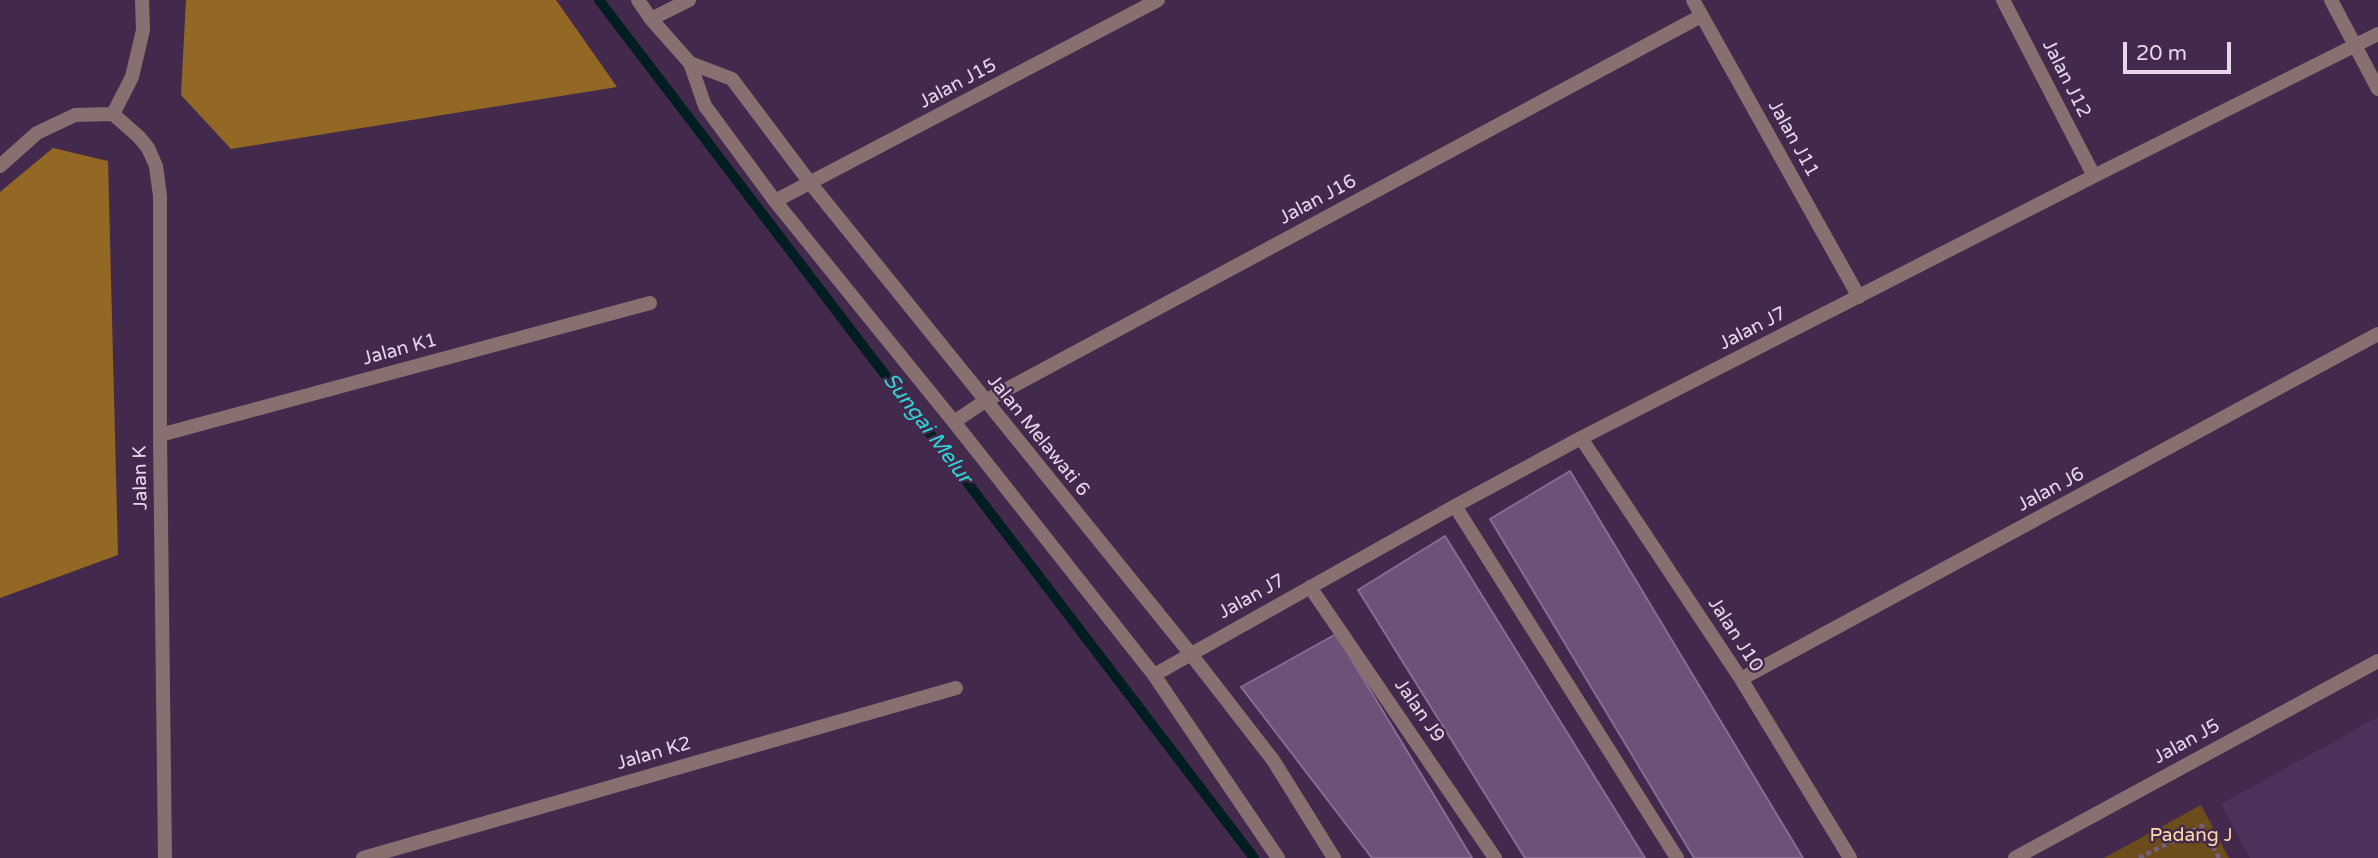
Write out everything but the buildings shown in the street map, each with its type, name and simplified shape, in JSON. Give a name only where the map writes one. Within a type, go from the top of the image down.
[{"type":"street","points":[[0,166],[37,133],[75,115],[114,114],[132,77],[143,30],[142,0]]},
{"type":"street","name":"Jalan Melawati 6","points":[[638,0],[690,63],[705,106],[775,201],[1154,675],[1278,858]]},
{"type":"street","points":[[651,19],[689,0]]},
{"type":"street","name":"Jalan J15","points":[[775,201],[1157,0]]},
{"type":"street","name":"Jalan J11","points":[[1693,0],[1858,297]]},
{"type":"street","name":"Jalan J12","points":[[2003,0],[2094,176]]},
{"type":"street","points":[[2332,0],[2378,89]]},
{"type":"street","name":"Jalan J16","points":[[954,422],[985,401],[1702,16]]},
{"type":"street","name":"Jalan J7","points":[[1154,675],[1581,438],[2378,34]]},
{"type":"street","name":"Jalan Melawati 6","points":[[690,63],[732,79],[811,184],[1191,653],[1273,760],[1334,858]]},
{"type":"street","name":"Jalan K","points":[[114,114],[139,136],[148,148],[156,166],[160,196],[160,435],[166,858]]},
{"type":"street","name":"Jalan K1","points":[[160,435],[650,303]]},
{"type":"street","name":"Jalan J6","points":[[1741,680],[2378,334]]},
{"type":"street","name":"Jalan J10","points":[[1581,438],[1741,680],[1850,858]]},
{"type":"street","points":[[1455,506],[1677,858]]},
{"type":"street","name":"Jalan J9","points":[[1310,587],[1495,858]]},
{"type":"street","name":"Jalan J5","points":[[2015,858],[2378,661]]},
{"type":"street","name":"Jalan K2","points":[[363,858],[956,688]]},
{"type":"path","points":[[2139,858],[2202,826],[2219,858]]},
{"type":"shaded area","points":[[186,0],[556,0],[617,87],[231,149],[181,95]]},
{"type":"shaded area","points":[[53,148],[108,161],[118,555],[0,598],[0,192]]},
{"type":"shaded area","points":[[2378,717],[2378,858],[2250,858],[2221,804]]},
{"type":"green space","name":"Padang J","points":[[2201,805],[2229,858],[2104,858]]},
{"type":"waterway","name":"Sungai Melur","points":[[599,0],[1254,858]]}]
